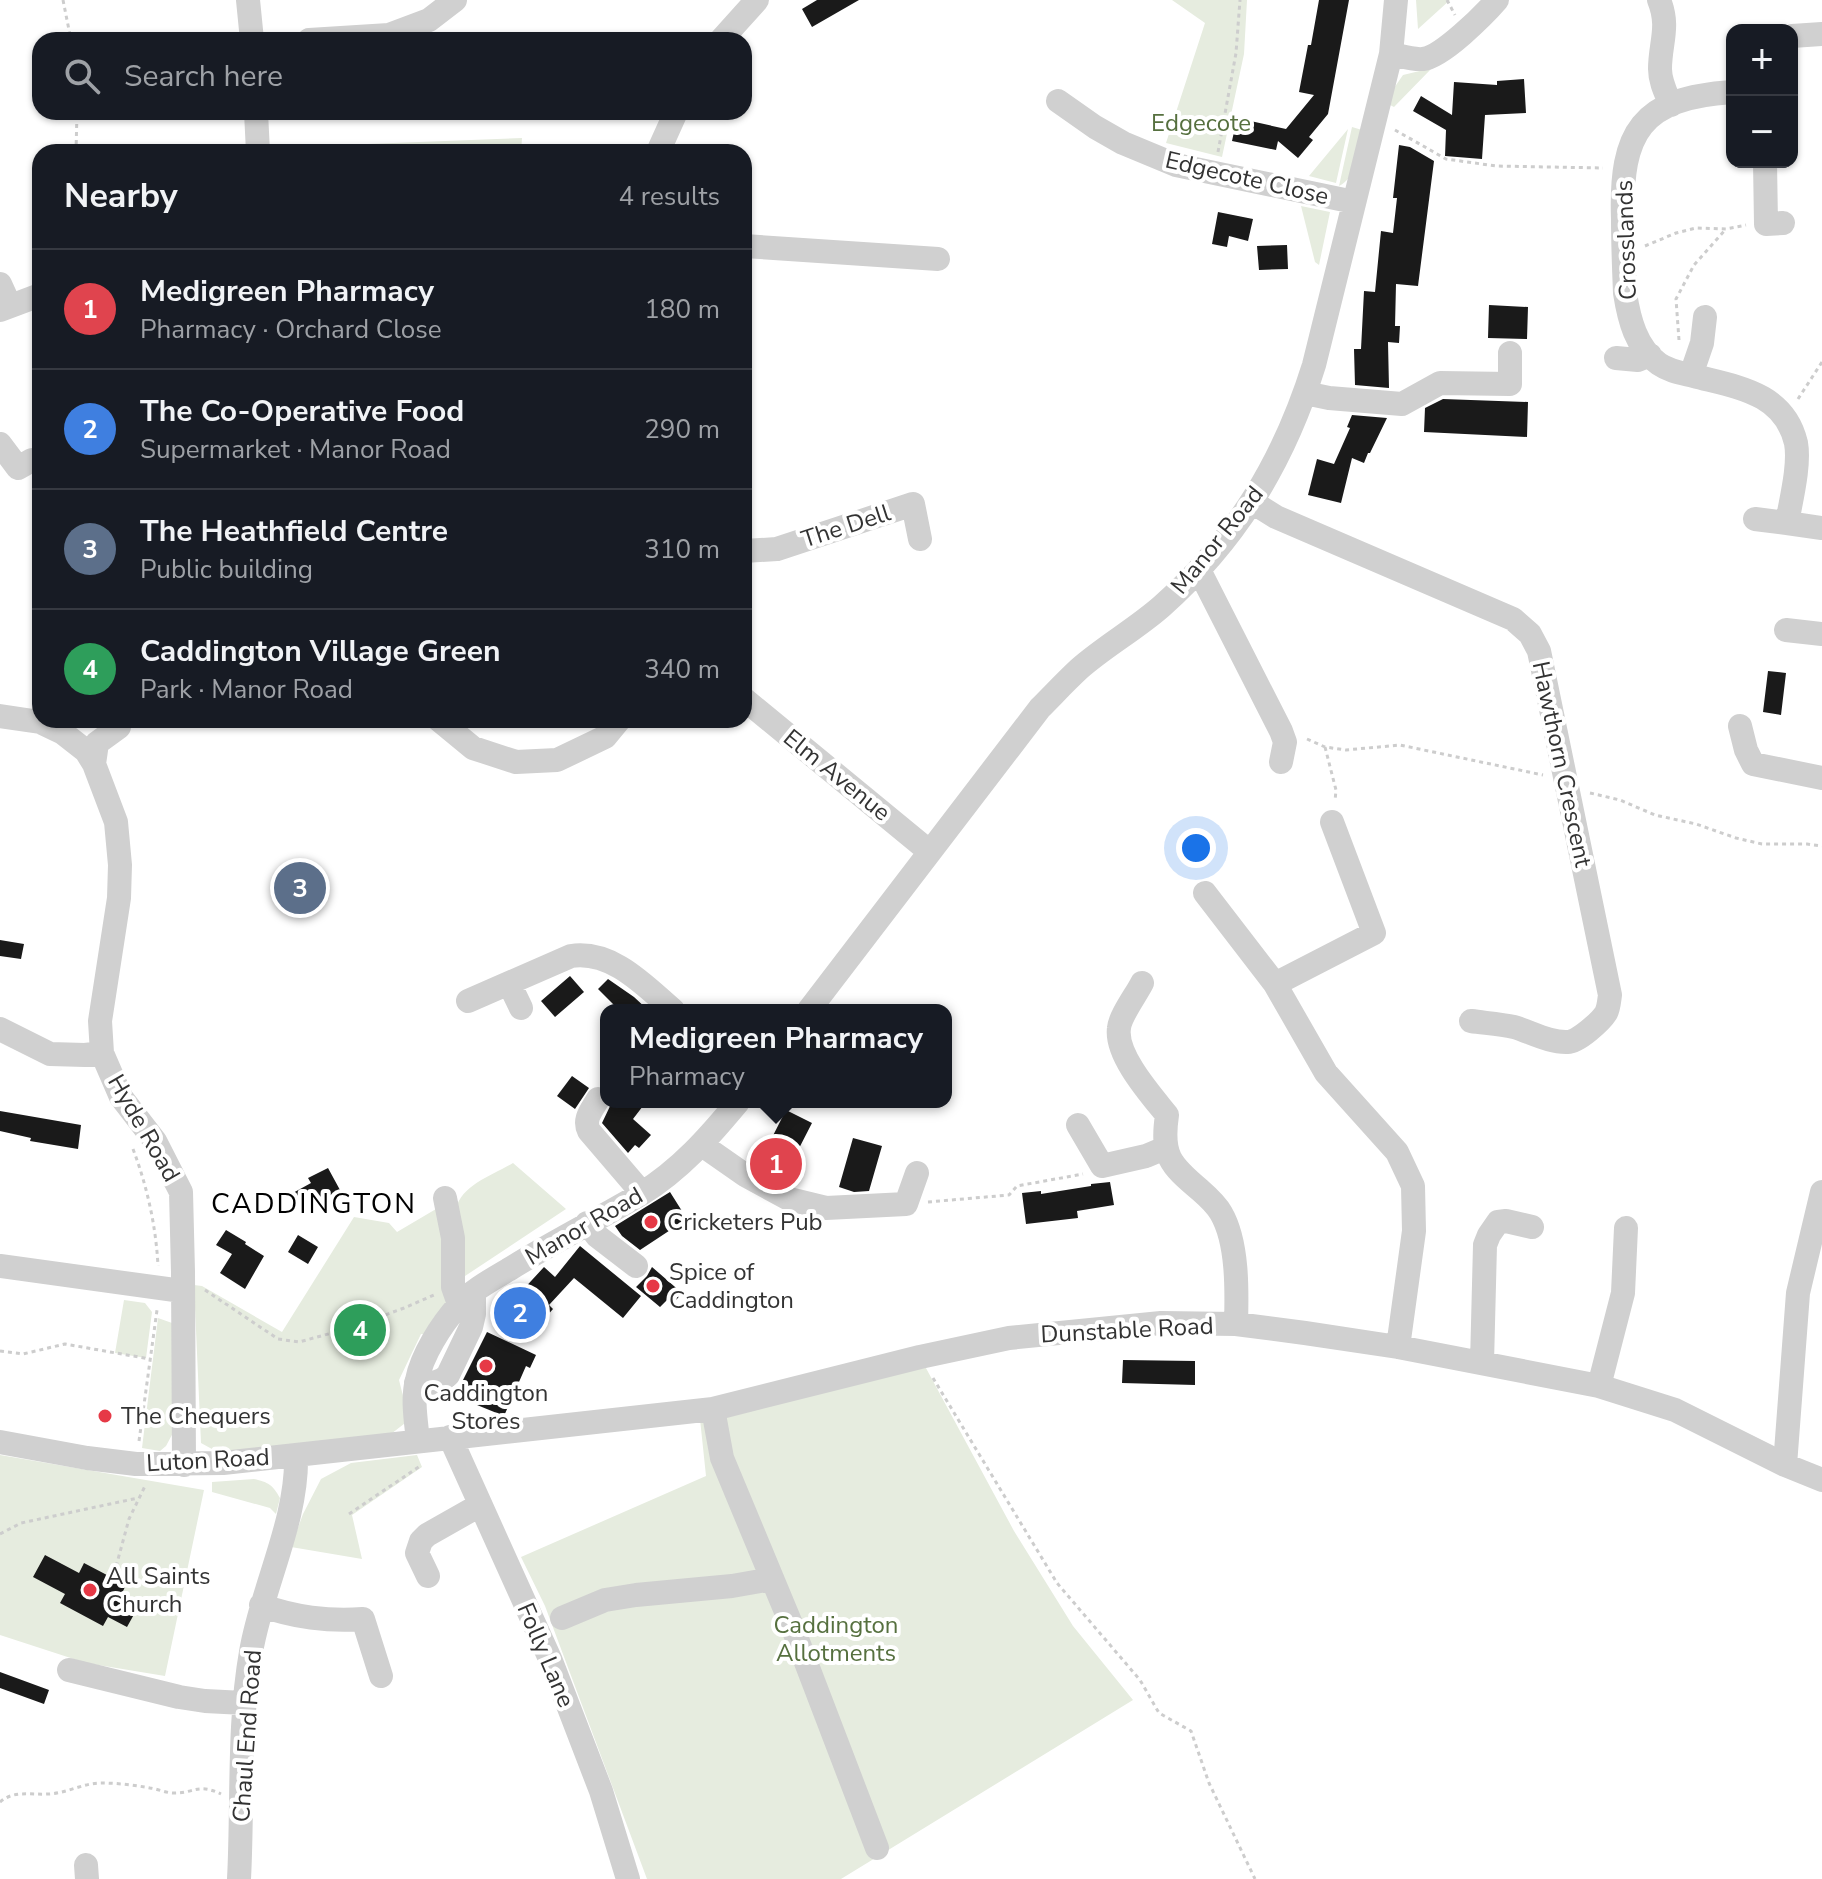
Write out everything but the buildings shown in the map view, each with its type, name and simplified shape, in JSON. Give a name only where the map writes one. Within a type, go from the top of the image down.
[{"type":"street","points":[[248,0],[251,32]]},
{"type":"street","points":[[397,32],[429,20],[455,0]]},
{"type":"street","points":[[728,32],[757,0]]},
{"type":"street","name":"Manor Road","points":[[814,1004],[1040,708],[1080,668],[1159,609],[1199,570],[1265,482],[1283,448],[1305,393],[1391,54],[1396,0]]},
{"type":"street","points":[[1391,54],[1424,59],[1438,53],[1497,0]]},
{"type":"street","points":[[1659,0],[1664,16],[1660,78],[1671,105]]},
{"type":"street","points":[[1798,36],[1822,34]]},
{"type":"street","name":"Crosslands","points":[[1650,355],[1640,343],[1627,310],[1622,191],[1623,169],[1631,141],[1658,111],[1684,99],[1726,93]]},
{"type":"street","name":"Edgecote Close","points":[[1058,101],[1123,143],[1176,165],[1354,202]]},
{"type":"street","points":[[256,120],[258,144]]},
{"type":"street","points":[[662,144],[672,120]]},
{"type":"street","points":[[1755,225],[1764,168]]},
{"type":"street","points":[[752,247],[938,259]]},
{"type":"street","points":[[3,300],[32,296]]},
{"type":"street","points":[[1685,374],[1702,343],[1705,317]]},
{"type":"street","points":[[1305,393],[1402,404],[1440,383],[1510,384],[1510,353]]},
{"type":"street","points":[[1616,358],[1638,360],[1650,355],[1656,362],[1685,374],[1748,389],[1785,416],[1796,445],[1797,458],[1787,523]]},
{"type":"street","points":[[0,444],[19,468]]},
{"type":"street","name":"Hawthorn Crescent","points":[[1252,502],[1276,517],[1513,619],[1530,634],[1539,651],[1610,995],[1608,1010],[1581,1038],[1565,1043],[1511,1027],[1471,1021]]},
{"type":"street","name":"The Dell","points":[[752,551],[777,549],[913,504],[920,539]]},
{"type":"street","points":[[1755,519],[1822,528]]},
{"type":"street","points":[[1199,570],[1281,731],[1285,742],[1281,762]]},
{"type":"street","points":[[1786,630],[1822,634]]},
{"type":"street","name":"Elm Avenue","points":[[752,706],[930,852]]},
{"type":"street","name":"Hyde Road","points":[[0,716],[32,721]]},
{"type":"street","points":[[1740,726],[1753,764],[1822,778]]},
{"type":"street","name":"Hyde Road","points":[[53,728],[86,751],[116,822],[119,898],[100,1021],[102,1053],[121,1097],[155,1141],[181,1192],[175,1284],[184,1465]]},
{"type":"street","points":[[94,764],[97,743],[118,728]]},
{"type":"street","points":[[449,728],[473,748],[516,762],[557,760],[605,737],[612,728]]},
{"type":"street","points":[[1275,984],[1379,941],[1332,822]]},
{"type":"street","points":[[1205,893],[1275,984],[1326,1073],[1397,1152],[1413,1186],[1414,1231],[1398,1347]]},
{"type":"street","points":[[468,1001],[571,956],[583,954],[623,970],[666,1004]]},
{"type":"street","points":[[509,983],[521,1008]]},
{"type":"street","points":[[1142,983],[1119,1026],[1120,1043],[1132,1068],[1167,1115],[1165,1148],[1172,1163],[1214,1203],[1230,1231],[1237,1287],[1236,1324]]},
{"type":"street","points":[[0,1029],[50,1054],[102,1053]]},
{"type":"street","points":[[598,1099],[587,1118],[589,1131],[642,1193]]},
{"type":"street","points":[[1167,1115],[1188,1103]]},
{"type":"street","name":"Manor Road","points":[[413,1441],[416,1383],[426,1352],[467,1298],[551,1244],[642,1193],[702,1145],[733,1108]]},
{"type":"street","points":[[1078,1125],[1094,1170],[1165,1148]]},
{"type":"street","points":[[702,1145],[745,1175],[789,1199],[826,1208],[906,1204],[917,1173]]},
{"type":"street","points":[[1785,1465],[1798,1293],[1822,1192]]},
{"type":"street","points":[[445,1198],[453,1238],[453,1287],[467,1298]]},
{"type":"street","points":[[1482,1363],[1485,1245],[1498,1222],[1532,1227]]},
{"type":"street","points":[[587,1223],[597,1236],[636,1266]]},
{"type":"street","points":[[1599,1386],[1623,1293],[1626,1228]]},
{"type":"street","points":[[0,1266],[175,1284]]},
{"type":"street","name":"Dunstable Road","points":[[413,1441],[713,1409],[1009,1338],[1161,1323],[1236,1324],[1398,1347],[1599,1386],[1675,1410],[1822,1480]]},
{"type":"street","points":[[713,1409],[722,1458],[877,1848]]},
{"type":"street","name":"Folly Lane","points":[[450,1437],[551,1661],[601,1791],[628,1879]]},
{"type":"street","name":"Luton Road","points":[[0,1442],[87,1458],[144,1465],[184,1465],[413,1441]]},
{"type":"street","name":"Chaul End Road","points":[[239,1879],[244,1703],[261,1605],[291,1504],[297,1475],[296,1455]]},
{"type":"street","points":[[428,1576],[417,1553],[421,1541],[480,1505]]},
{"type":"street","points":[[562,1618],[605,1600],[772,1579]]},
{"type":"street","points":[[261,1605],[281,1613],[363,1619],[381,1676]]},
{"type":"street","points":[[69,1670],[179,1697],[244,1703]]},
{"type":"path","points":[[63,0],[69,32]]},
{"type":"path","points":[[1217,159],[1236,53],[1240,0]]},
{"type":"path","points":[[1375,118],[1446,159],[1496,166],[1623,169]]},
{"type":"path","points":[[76,144],[77,120]]},
{"type":"path","points":[[1624,256],[1676,233],[1696,228],[1755,225]]},
{"type":"path","points":[[1685,374],[1681,362],[1676,299],[1694,265],[1755,225]]},
{"type":"path","points":[[1785,416],[1822,362]]},
{"type":"path","points":[[1304,738],[1325,747],[1346,750],[1400,745],[1553,777],[1567,788],[1620,800],[1655,815],[1696,824],[1736,838],[1762,844],[1822,846]]},
{"type":"path","points":[[1325,747],[1336,790],[1332,822]]},
{"type":"path","points":[[130,1143],[152,1216],[157,1258],[175,1284],[205,1290],[278,1339],[299,1342],[350,1328],[436,1294],[467,1298]]},
{"type":"path","points":[[906,1204],[1009,1195],[1017,1186],[1094,1170]]},
{"type":"path","points":[[114,1574],[129,1519],[145,1486],[151,1359],[175,1284]]},
{"type":"path","points":[[0,1351],[23,1354],[65,1344],[151,1359]]},
{"type":"path","points":[[920,1357],[1057,1583],[1140,1680],[1159,1713],[1191,1731],[1209,1783],[1255,1879]]},
{"type":"path","points":[[349,1514],[420,1466],[413,1441]]},
{"type":"path","points":[[0,1534],[21,1523],[138,1498]]},
{"type":"path","points":[[0,1802],[16,1793],[50,1794],[97,1783],[124,1784],[170,1793],[207,1788],[224,1795],[242,1797]]},
{"type":"green space","name":"Edgecote","points":[[1172,0],[1247,0],[1244,54],[1222,157],[1166,143],[1205,23]]},
{"type":"green space","points":[[1416,0],[1450,0],[1418,29]]},
{"type":"green space","points":[[1432,68],[1394,107],[1390,105],[1394,88],[1403,75]]},
{"type":"green space","points":[[1352,127],[1362,130],[1358,154],[1350,176],[1339,186]]},
{"type":"green space","points":[[1348,129],[1336,183],[1309,176]]},
{"type":"green space","points":[[522,138],[522,144],[367,144]]},
{"type":"green space","points":[[1301,206],[1330,212],[1319,265],[1315,262]]},
{"type":"green space","points":[[513,1163],[566,1209],[459,1280],[456,1209],[459,1201],[471,1187]]},
{"type":"green space","points":[[436,1209],[444,1214],[449,1309],[434,1335],[421,1334],[399,1380],[409,1420],[391,1434],[221,1454],[201,1443],[194,1285],[202,1286],[282,1332],[354,1217],[389,1223],[397,1232]]},
{"type":"green space","points":[[124,1300],[145,1303],[152,1312],[146,1358],[115,1353]]},
{"type":"green space","points":[[158,1318],[172,1323],[174,1431],[160,1451],[142,1448]]},
{"type":"green space","name":"Caddington Allotments","points":[[920,1357],[1014,1531],[1073,1626],[1133,1700],[841,1879],[647,1879],[545,1606],[521,1557],[706,1476],[700,1419]]},
{"type":"green space","points":[[0,1455],[204,1490],[165,1676],[86,1663],[0,1635]]},
{"type":"green space","points":[[417,1455],[422,1467],[352,1515],[362,1559],[291,1547],[321,1479],[351,1463]]},
{"type":"green space","points":[[254,1479],[270,1485],[280,1498],[276,1514],[270,1508],[212,1492],[212,1482]]},
{"type":"place","name":"The Heathfield Centre","points":[[300,888]]},
{"type":"place","name":"Medigreen Pharmacy","points":[[776,1164]]},
{"type":"place","name":"Cricketers Pub","points":[[651,1222]]},
{"type":"place","name":"Spice of Caddington","points":[[653,1286]]},
{"type":"place","name":"The Co-Operative Food","points":[[520,1313]]},
{"type":"place","name":"Caddington Village Green","points":[[360,1330]]},
{"type":"place","name":"Caddington Stores","points":[[486,1366]]},
{"type":"place","name":"The Chequers","points":[[105,1416]]},
{"type":"place","name":"All Saints Church","points":[[90,1590]]},
{"type":"district","name":"CADDINGTON","points":[[314,1203]]}]
